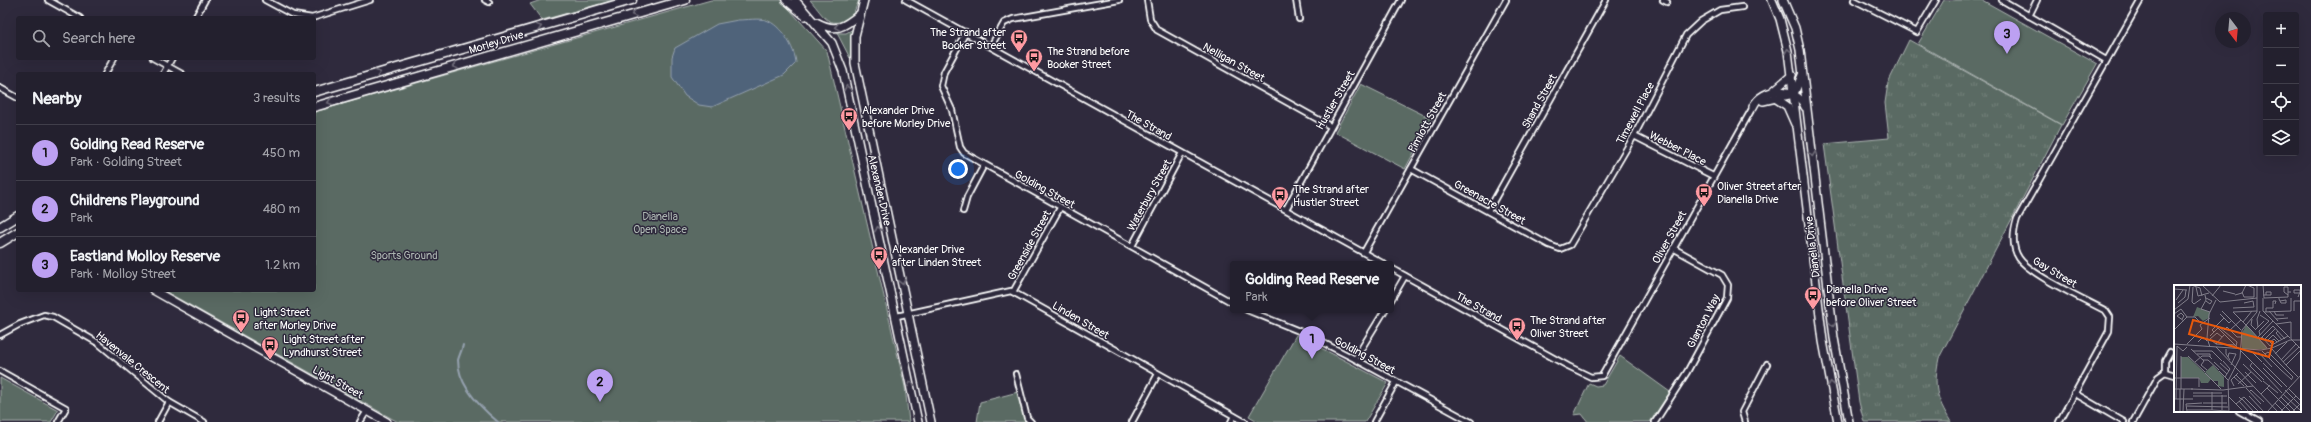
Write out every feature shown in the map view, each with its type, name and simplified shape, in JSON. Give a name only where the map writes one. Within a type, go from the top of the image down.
[{"type":"highway","name":"Morley Drive","points":[[316,91],[632,0]]},
{"type":"highway","name":"Morley Drive","points":[[316,106],[685,0]]},
{"type":"highway","points":[[0,227],[16,217]]},
{"type":"highway","points":[[0,243],[16,233]]},
{"type":"main road","points":[[786,0],[797,11],[828,28],[836,28],[845,25],[860,14]]},
{"type":"main road","name":"Alexander Drive","points":[[795,0],[832,43],[843,71],[897,316],[918,422]]},
{"type":"main road","name":"Dianella Drive","points":[[1772,0],[1786,39],[1792,75],[1823,341],[1838,422]]},
{"type":"main road","name":"Dianella Drive","points":[[1783,0],[1795,28],[1803,73],[1834,338],[1849,422]]},
{"type":"main road","name":"Alexander Drive","points":[[865,1],[860,14],[855,36],[855,62],[931,422]]},
{"type":"main road","points":[[1773,95],[1789,97],[1794,94],[1803,73]]},
{"type":"main road","points":[[1753,107],[1773,95],[1792,75]]},
{"type":"main road","points":[[1794,94],[1801,99],[1808,115]]},
{"type":"main road","points":[[1773,95],[1789,109],[1798,131]]},
{"type":"main road","name":"Light Street","points":[[157,292],[386,422]]},
{"type":"street","points":[[48,0],[76,16]]},
{"type":"street","points":[[196,16],[205,0]]},
{"type":"street","points":[[265,0],[293,15],[299,16]]},
{"type":"street","points":[[316,17],[370,0]]},
{"type":"street","name":"The Strand","points":[[906,0],[1379,261]]},
{"type":"street","points":[[990,46],[1004,23],[1012,19],[1119,0]]},
{"type":"street","name":"Nelligan Street","points":[[1147,0],[1150,19],[1157,30],[1330,126]]},
{"type":"street","points":[[1296,0],[1299,19]]},
{"type":"street","name":"Hustler Street","points":[[1286,209],[1330,126],[1401,0]]},
{"type":"street","name":"Pimlott Street","points":[[1364,252],[1506,0]]},
{"type":"street","name":"Shand Street","points":[[1488,211],[1606,0]]},
{"type":"street","points":[[1854,0],[1917,32],[1936,0]]},
{"type":"street","points":[[2002,0],[2106,60]]},
{"type":"street","points":[[2029,16],[2037,0]]},
{"type":"street","name":"Gay Street","points":[[2059,422],[2109,331],[2110,317],[2106,311],[2027,267],[2016,252],[2014,230],[2017,219],[2140,0]]},
{"type":"street","name":"Timewell Place","points":[[1560,249],[1570,246],[1634,136],[1686,35],[1701,21],[1720,10],[1742,7]]},
{"type":"street","name":"Golding Street","points":[[966,32],[944,72],[941,86],[952,110],[960,147],[964,153],[1060,208],[1132,246],[1230,301]]},
{"type":"street","points":[[106,72],[113,60]]},
{"type":"street","points":[[157,60],[178,72]]},
{"type":"street","points":[[165,72],[171,60]]},
{"type":"street","points":[[0,88],[16,97]]},
{"type":"street","name":"Oliver Street","points":[[1602,376],[1753,107]]},
{"type":"street","name":"Webber Place","points":[[1634,136],[1713,176]]},
{"type":"street","name":"Waterbury Street","points":[[1132,246],[1182,153]]},
{"type":"street","points":[[962,212],[967,196],[984,165]]},
{"type":"street","name":"Greenacre Street","points":[[1411,169],[1549,245],[1560,249]]},
{"type":"street","name":"Greenside Street","points":[[1013,292],[1060,208]]},
{"type":"street","name":"Glanton Way","points":[[1655,422],[1679,385],[1727,298],[1728,285],[1722,276],[1673,248]]},
{"type":"street","name":"The Strand","points":[[1394,270],[1568,366],[1591,377],[1602,376]]},
{"type":"street","points":[[1394,295],[1405,276]]},
{"type":"street","points":[[897,316],[1013,292]]},
{"type":"street","name":"Linden Street","points":[[1013,292],[1245,422]]},
{"type":"street","name":"Golding Street","points":[[1254,313],[1304,333],[1355,358],[1396,382],[1471,422]]},
{"type":"street","points":[[1355,358],[1383,313]]},
{"type":"street","name":"Havenvale Crescent","points":[[0,335],[20,324],[44,315],[53,317],[98,343],[169,402],[204,422]]},
{"type":"street","points":[[2165,372],[2165,361],[2170,352]]},
{"type":"street","points":[[1745,422],[1742,412],[1767,364]]},
{"type":"street","points":[[0,371],[66,408],[58,422]]},
{"type":"street","points":[[2165,372],[2174,375]]},
{"type":"street","points":[[2133,422],[2158,377],[2165,372]]},
{"type":"street","points":[[1016,374],[1027,418],[1031,422]]},
{"type":"street","points":[[1132,422],[1158,374]]},
{"type":"street","points":[[1374,422],[1396,382]]},
{"type":"street","points":[[2074,394],[2124,422]]},
{"type":"street","points":[[158,422],[169,402]]},
{"type":"street","points":[[360,422],[367,411]]},
{"type":"street","points":[[2241,412],[2259,422]]},
{"type":"street","points":[[1231,422],[1234,416]]},
{"type":"green space","points":[[541,0],[616,0],[542,20],[530,4]]},
{"type":"green space","name":"Dianella Open Space","points":[[711,0],[781,0],[827,51],[905,387],[909,422],[398,422],[167,292],[316,292],[316,111]]},
{"type":"green space","points":[[810,0],[859,0],[851,19],[843,22],[831,22],[823,16]]},
{"type":"green space","points":[[1944,0],[1982,0],[2097,64],[2062,125],[1918,44]]},
{"type":"green space","points":[[855,28],[850,58],[837,33],[846,33]]},
{"type":"green space","points":[[1909,40],[2061,125],[1939,358],[1936,377],[1937,392],[1942,406],[1951,422],[1864,422],[1859,402],[1824,144],[1889,138],[1885,103],[1888,83]]},
{"type":"green space","points":[[1361,84],[1432,119],[1405,169],[1335,132]]},
{"type":"green space","points":[[1296,335],[1388,383],[1365,422],[1259,422],[1249,416]]},
{"type":"green space","points":[[1620,356],[1670,392],[1650,422],[1588,422],[1582,414],[1574,415],[1589,383],[1596,386],[1603,385]]},
{"type":"green space","points":[[0,378],[58,410],[51,422],[0,422]]},
{"type":"green space","points":[[1018,392],[1027,422],[977,422],[980,402]]},
{"type":"water","points":[[760,19],[772,23],[782,32],[790,44],[796,63],[784,75],[712,107],[699,105],[685,96],[672,77],[672,57],[675,48],[717,24],[738,20]]},
{"type":"waterway","points":[[463,345],[458,360],[459,369],[466,387],[478,403],[498,422]]},
{"type":"place","name":"The Strand after Booker Street","points":[[1019,53]]},
{"type":"place","name":"Eastland Molloy Reserve","points":[[2007,54]]},
{"type":"place","name":"The Strand before Booker Street","points":[[1034,72]]},
{"type":"place","name":"Alexander Drive before Morley Drive","points":[[849,131]]},
{"type":"place","name":"Oliver Street after Dianella Drive","points":[[1704,207]]},
{"type":"place","name":"The Strand after Hustler Street","points":[[1280,210]]},
{"type":"place","name":"Alexander Drive after Linden Street","points":[[879,270]]},
{"type":"place","name":"Dianella Drive before Oliver Street","points":[[1813,310]]},
{"type":"place","name":"Light Street after Morley Drive","points":[[241,333]]},
{"type":"place","name":"The Strand after Oliver Street","points":[[1517,341]]},
{"type":"place","name":"Golding Read Reserve","points":[[1312,359]]},
{"type":"place","name":"Light Street after Lyndhurst Street","points":[[270,360]]},
{"type":"place","name":"Childrens Playground","points":[[600,402]]},
{"type":"park label","name":"Sports Ground","points":[[404,255]]}]
